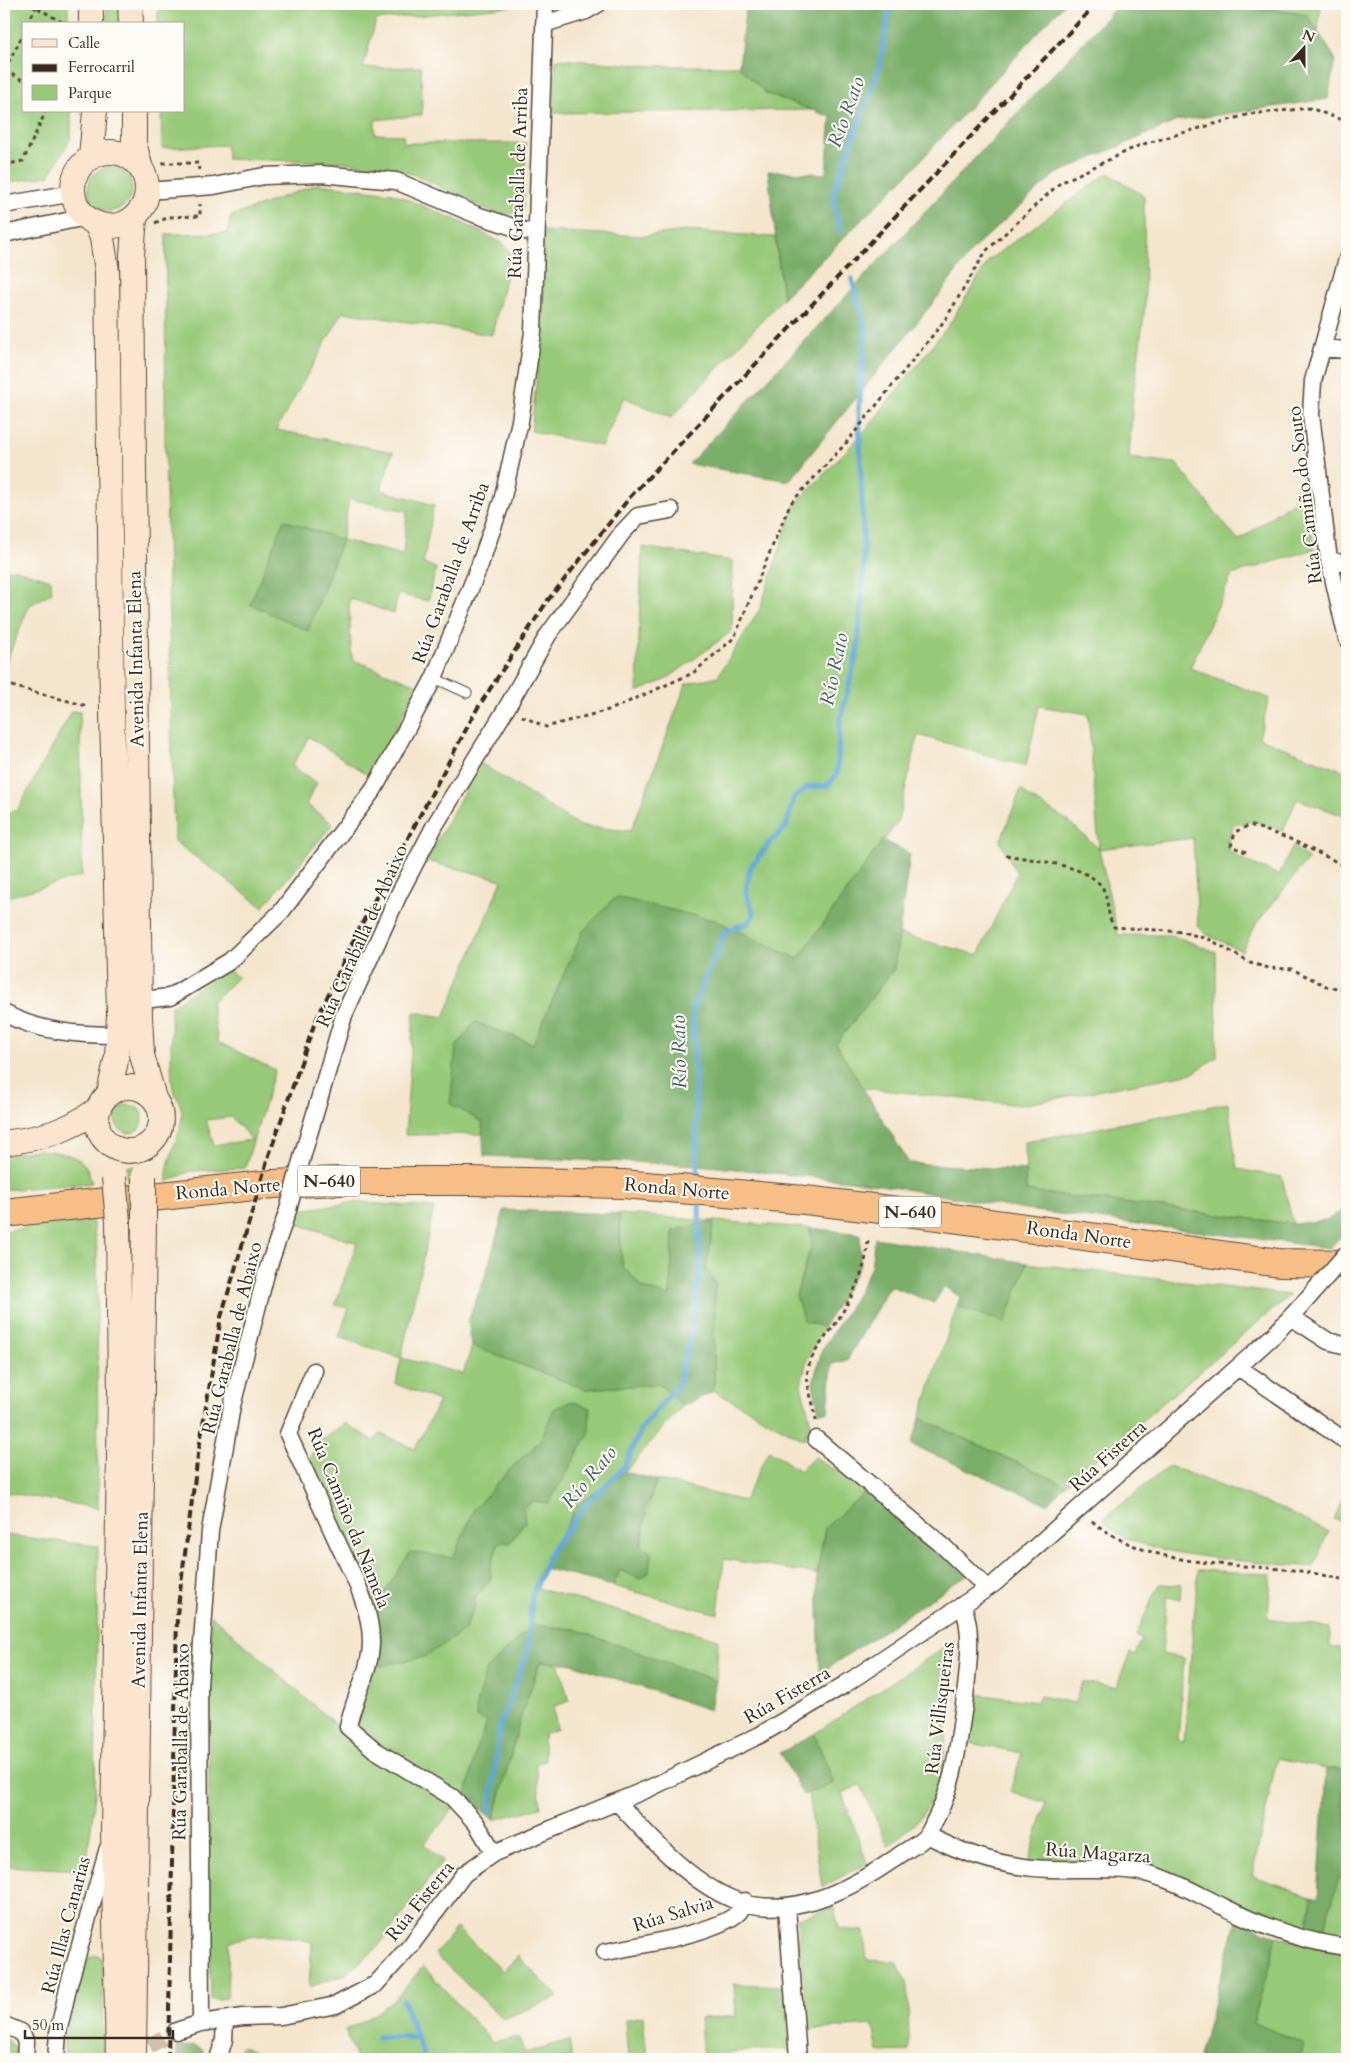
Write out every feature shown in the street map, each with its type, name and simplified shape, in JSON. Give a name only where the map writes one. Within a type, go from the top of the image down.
[{"type":"highway","name":"Ronda Norte","points":[[4,1213],[273,1184],[338,1181],[452,1181],[623,1184],[805,1200],[922,1214],[1279,1263],[1347,1264]]},
{"type":"street","points":[[91,4],[91,22]]},
{"type":"street","points":[[130,4],[131,22]]},
{"type":"street","name":"Rúa Garaballa de Arriba","points":[[141,1000],[170,996],[230,961],[281,912],[374,789],[434,678],[479,567],[502,501],[518,430],[533,332],[535,232],[545,4]]},
{"type":"street","points":[[544,24],[586,11],[598,4]]},
{"type":"street","points":[[91,158],[94,112]]},
{"type":"street","points":[[4,234],[91,220],[116,226],[135,217],[145,201],[144,180],[134,143],[134,112]]},
{"type":"street","points":[[91,220],[79,208],[74,193],[77,173],[91,158],[112,152],[134,160],[144,180]]},
{"type":"street","points":[[144,180],[214,186],[264,176],[311,174],[396,180],[477,215],[525,231],[535,232]]},
{"type":"street","points":[[4,205],[74,193]]},
{"type":"street","name":"Avenida Infanta Elena","points":[[135,217],[132,255],[133,386],[142,1054],[154,1098]]},
{"type":"street","name":"Avenida Infanta Elena","points":[[91,220],[102,238],[107,271],[118,1035],[114,1073],[103,1101]]},
{"type":"street","name":"Rúa Camiño do Souto","points":[[1347,259],[1314,381],[1311,416],[1329,560],[1347,639]]},
{"type":"street","points":[[1322,348],[1347,350]]},
{"type":"street","name":"Rúa Garaballa de Abaixo","points":[[201,2023],[199,1685],[210,1530],[232,1406],[266,1274],[288,1210],[344,1015],[399,894],[435,824],[506,710],[548,635],[622,533],[638,516],[671,510]]},
{"type":"street","points":[[1329,560],[1347,564]]},
{"type":"street","points":[[4,1013],[55,1030],[90,1035],[118,1035]]},
{"type":"street","points":[[4,1143],[50,1135],[78,1123],[103,1101],[124,1087],[136,1087],[145,1090],[154,1098],[160,1108],[160,1130],[153,1141],[136,1150],[126,1151],[106,1142],[50,1135]]},
{"type":"street","points":[[103,1101],[98,1126],[106,1142]]},
{"type":"street","name":"Avenida Infanta Elena","points":[[134,2059],[144,1176],[153,1141]]},
{"type":"street","name":"Avenida Infanta Elena","points":[[106,1142],[114,1178],[118,1221],[120,1391],[113,1832],[118,2059]]},
{"type":"street","name":"Rúa Fisterra","points":[[176,2031],[201,2023],[282,2016],[336,2005],[376,1984],[411,1944],[464,1874],[494,1853],[617,1802],[760,1735],[844,1685],[987,1588],[1078,1510],[1238,1367],[1296,1311],[1347,1253]]},
{"type":"street","points":[[1296,1311],[1328,1341],[1347,1346]]},
{"type":"street","points":[[1238,1367],[1347,1442]]},
{"type":"street","name":"Rúa Camiño da Namela","points":[[314,1370],[288,1434],[370,1617],[371,1644],[364,1678],[352,1707],[348,1727],[375,1750],[452,1798],[476,1823],[494,1853]]},
{"type":"street","points":[[816,1439],[942,1545],[987,1588]]},
{"type":"street","name":"Rúa Villisqueiras","points":[[617,1802],[663,1849],[705,1884],[732,1899],[787,1907],[805,1904],[842,1889],[877,1871],[927,1835],[945,1801],[955,1769],[965,1697],[969,1630],[968,1616],[962,1605]]},
{"type":"street","name":"Rúa Illas Canarias","points":[[56,2059],[58,2033],[69,1984],[113,1832]]},
{"type":"street","name":"Rúa Magarza","points":[[927,1835],[1004,1866],[1146,1874],[1178,1883],[1222,1907],[1269,1928],[1319,1944],[1347,1947]]},
{"type":"street","name":"Rúa Salvia","points":[[604,1952],[659,1943],[718,1923],[739,1912],[745,1902]]},
{"type":"street","points":[[787,1907],[798,2059]]},
{"type":"street","points":[[218,2059],[224,2040],[225,2020]]},
{"type":"street","points":[[4,2025],[21,2032],[26,2042],[25,2059]]},
{"type":"lane","points":[[434,678],[467,693]]},
{"type":"path","points":[[31,4],[36,5],[62,22]]},
{"type":"path","points":[[29,22],[36,5]]},
{"type":"path","points":[[22,36],[5,70],[22,80]]},
{"type":"path","points":[[506,710],[546,727],[612,708],[693,673],[734,638],[790,504],[846,443],[945,320],[986,251],[1060,183],[1140,145],[1250,114],[1310,108],[1347,122]]},
{"type":"path","points":[[4,165],[23,161],[46,112]]},
{"type":"path","points":[[4,684],[87,706]]},
{"type":"path","points":[[1246,852],[1231,846],[1235,832],[1250,825],[1290,839],[1347,867]]},
{"type":"path","points":[[1006,855],[1083,871],[1104,890],[1109,919],[1114,928],[1183,932],[1211,940],[1250,962],[1269,968],[1292,969],[1328,987],[1347,989]]},
{"type":"path","points":[[816,1439],[816,1418],[808,1390],[808,1368],[817,1349],[836,1323],[859,1281],[868,1258],[868,1239]]},
{"type":"path","points":[[1078,1510],[1117,1538],[1159,1554],[1192,1563],[1283,1569],[1341,1579]]},
{"type":"green space","points":[[4,4],[68,4],[68,22],[22,22],[22,112],[71,112],[71,138],[49,176],[4,183]]},
{"type":"green space","points":[[107,4],[119,4],[120,22],[107,22]]},
{"type":"green space","points":[[158,4],[534,4],[376,20],[363,68],[421,67],[422,115],[375,120],[375,134],[403,135],[404,143],[526,143],[523,210],[509,214],[493,212],[413,174],[345,162],[227,159],[226,145],[162,148],[161,112],[185,112],[185,22],[158,22]]},
{"type":"green space","points":[[746,4],[1064,4],[911,171],[783,298],[768,171],[826,174],[831,117],[765,93],[739,66]]},
{"type":"green space","points":[[1119,4],[1240,4],[1307,15],[1335,58],[1328,99],[1177,121],[1054,175],[973,249],[940,294],[789,481],[689,464]]},
{"type":"green space","points":[[1240,4],[1321,4],[1318,31],[1307,15]]},
{"type":"green space","points":[[556,59],[655,66],[739,66],[765,93],[812,110],[553,113]]},
{"type":"green space","points":[[114,167],[126,173],[131,180],[131,198],[126,205],[119,210],[106,211],[98,208],[91,201],[88,185],[91,177],[98,170]]},
{"type":"green space","points":[[1108,173],[1144,196],[1145,307],[1133,396],[1129,458],[1176,463],[1238,541],[1307,491],[1314,549],[1232,575],[1190,668],[1269,698],[1259,738],[1347,772],[1347,817],[1297,799],[1283,831],[1253,821],[1234,825],[1228,838],[1229,851],[1245,861],[1279,875],[1293,846],[1308,859],[1256,924],[1242,951],[1206,934],[1198,926],[1193,838],[1099,849],[1088,714],[1039,706],[1026,766],[918,735],[898,821],[798,959],[714,920],[583,931],[533,1044],[475,1022],[483,1134],[405,1135],[414,1012],[444,1017],[502,880],[426,861],[480,763],[580,826],[631,831],[686,684],[718,676],[760,609],[794,506],[864,432],[948,326],[990,259]]},
{"type":"green space","points":[[317,184],[392,193],[452,218],[503,243],[511,254],[492,335],[343,312],[276,430],[393,452],[381,490],[434,505],[423,563],[436,568],[428,601],[398,594],[394,614],[349,598],[353,660],[418,685],[371,777],[309,737],[292,766],[317,783],[306,804],[333,824],[263,907],[174,841],[165,444],[166,234],[228,233],[230,217]],"holes":[[[349,499],[407,511],[403,555],[342,540]]]},
{"type":"green space","points":[[544,231],[643,236],[685,231],[775,237],[783,298],[671,418],[624,397],[602,446],[531,431],[543,317]]},
{"type":"green space","points":[[119,328],[122,328],[127,720],[124,720]]},
{"type":"green space","points":[[284,520],[342,540],[308,631],[250,604]]},
{"type":"green space","points":[[642,547],[733,561],[732,631],[667,679],[637,692]]},
{"type":"green space","points":[[16,569],[51,580],[52,592],[29,606],[4,667],[4,570]]},
{"type":"green space","points":[[72,711],[80,712],[82,876],[4,898],[4,812],[17,811]]},
{"type":"green space","points":[[1021,789],[1029,797],[1068,821],[1099,849],[1118,935],[1172,935],[1216,952],[1217,1057],[1193,1073],[1021,1105],[863,1088],[836,1044],[894,969],[899,934],[978,955],[1017,873],[1000,842]]},
{"type":"green space","points":[[883,840],[910,854],[894,968],[836,1044],[909,1163],[1025,1170],[1026,1191],[1293,1224],[1327,1220],[1345,1209],[1347,1211],[1347,1229],[1330,1248],[1026,1210],[870,1183],[698,1165],[484,1156],[482,1122],[450,1104],[456,1047],[475,1022],[533,1044],[583,931],[616,897],[714,920],[798,959]]},
{"type":"green space","points":[[227,969],[238,977],[211,1003],[218,1042],[275,1070],[245,1168],[191,1171],[167,1182],[168,1165],[179,1132],[182,1115],[181,1106],[172,1083],[171,1006]],"holes":[[[231,1117],[252,1140],[214,1145],[206,1120]]]},
{"type":"green space","points":[[1228,1103],[1237,1169],[1282,1177],[1293,1224],[1026,1191],[1025,1142]]},
{"type":"green space","points":[[129,1105],[139,1109],[143,1119],[139,1129],[129,1133],[119,1129],[115,1119],[119,1109]]},
{"type":"green space","points":[[37,1150],[62,1153],[80,1160],[87,1168],[92,1183],[4,1190],[4,1155]]},
{"type":"green space","points":[[127,1166],[134,1166],[133,1235],[130,1235]]},
{"type":"green space","points":[[358,1202],[434,1208],[401,1358],[339,1337],[349,1308],[335,1305],[357,1243],[294,1223],[298,1210]]},
{"type":"green space","points":[[504,1210],[619,1214],[622,1265],[642,1288],[670,1296],[673,1231],[714,1221],[706,1270],[715,1282],[714,1391],[682,1406],[659,1384],[585,1389],[472,1346],[468,1321],[485,1277]]},
{"type":"green space","points":[[619,1214],[810,1228],[812,1244],[796,1295],[804,1321],[824,1327],[807,1359],[801,1385],[811,1423],[804,1440],[714,1391],[715,1282],[706,1270],[714,1221],[673,1231],[670,1297],[642,1288],[622,1265]]},
{"type":"green space","points":[[92,1219],[97,1249],[98,1508],[4,1492],[4,1231]]},
{"type":"green space","points":[[810,1228],[860,1234],[860,1265],[824,1327],[804,1321],[796,1295],[812,1244]]},
{"type":"green space","points":[[875,1238],[1027,1263],[1005,1323],[957,1306],[960,1297],[944,1286],[934,1303],[890,1286],[847,1360],[832,1364],[828,1412],[819,1412],[813,1383],[822,1350],[853,1302],[871,1267]]},
{"type":"green space","points":[[1027,1263],[1290,1295],[1066,1485],[920,1418],[957,1306],[1004,1322]]},
{"type":"green space","points":[[472,1346],[585,1389],[659,1384],[682,1406],[625,1472],[577,1505],[536,1588],[718,1639],[716,1681],[574,1629],[531,1625],[476,1749],[466,1797],[378,1747],[356,1729],[373,1667],[424,1657],[474,1609],[475,1597],[491,1579],[490,1568],[499,1542],[532,1501],[555,1409],[540,1441],[513,1466],[474,1509],[453,1558],[383,1593],[373,1611],[307,1462],[319,1442],[345,1423],[374,1441],[381,1434],[415,1449],[439,1401],[396,1384],[401,1358],[463,1374]]},
{"type":"green space","points":[[571,1401],[590,1408],[589,1434],[549,1503],[532,1501],[523,1509],[525,1522],[510,1543],[499,1542],[490,1568],[491,1579],[475,1597],[474,1609],[464,1631],[424,1657],[373,1667],[373,1611],[410,1552],[453,1558],[474,1509],[513,1466],[540,1441],[554,1409]]},
{"type":"green space","points":[[920,1418],[1066,1485],[1047,1504],[912,1445]]},
{"type":"green space","points":[[769,1450],[800,1471],[815,1457],[866,1491],[825,1528],[817,1574],[724,1559],[718,1614],[613,1586],[620,1570],[640,1579],[644,1529],[657,1480],[744,1501]]},
{"type":"green space","points":[[1169,1466],[1284,1510],[1328,1532],[1314,1567],[1214,1558],[1160,1549],[1119,1534],[1102,1520]]},
{"type":"green space","points":[[625,1472],[657,1480],[646,1508],[641,1544],[651,1553],[649,1573],[640,1579],[620,1570],[613,1586],[544,1568],[577,1505]]},
{"type":"green space","points":[[1347,1488],[1347,1524],[1334,1519]]},
{"type":"green space","points":[[866,1491],[968,1574],[820,1673],[817,1574],[825,1528]]},
{"type":"green space","points":[[4,1535],[98,1546],[95,1794],[86,1870],[4,1866]]},
{"type":"green space","points":[[1198,1570],[1271,1574],[1268,1619],[1330,1628],[1330,1647],[1347,1649],[1347,1837],[1341,1769],[1326,1769],[1277,1758],[1252,1876],[1311,1896],[1306,1934],[1283,1928],[1193,1884],[1028,1864],[1046,1803],[1010,1791],[1022,1753],[970,1743],[975,1694],[1037,1702],[1040,1696],[1075,1703],[1082,1682],[1116,1687],[1130,1653],[1135,1655],[1142,1639],[1136,1635],[1159,1584],[1181,1585],[1180,1600],[1167,1597],[1162,1654],[1184,1658],[1178,1740],[1184,1741]]},
{"type":"green space","points":[[211,1615],[375,1759],[455,1807],[424,1844],[443,1860],[377,1948],[344,1975],[309,1987],[312,1942],[281,1936],[249,1937],[229,1942],[227,1998],[211,2000],[208,1839]]},
{"type":"green space","points":[[531,1625],[574,1629],[716,1681],[710,1710],[569,1663],[540,1662],[520,1719],[494,1820],[466,1797],[476,1749],[487,1722],[476,1717],[477,1701],[486,1671]]},
{"type":"green space","points":[[952,1642],[955,1644],[943,1767],[935,1798],[918,1820],[888,1847],[861,1785],[842,1793],[867,1863],[822,1887],[808,1793],[834,1783],[814,1734]]},
{"type":"green space","points":[[540,1662],[558,1662],[569,1701],[553,1707],[557,1729],[543,1734],[545,1761],[536,1763],[541,1807],[494,1820],[520,1719]]},
{"type":"green space","points":[[814,1734],[834,1783],[803,1795],[780,1753]]},
{"type":"green space","points":[[1326,1769],[1341,1769],[1347,1837],[1347,1874],[1338,1880],[1322,1939],[1306,1934],[1311,1896],[1318,1898]]},
{"type":"green space","points":[[1347,1874],[1347,1942],[1322,1939],[1338,1879]]},
{"type":"green space","points":[[834,1908],[839,1929],[864,1931],[867,1960],[897,1962],[908,1986],[909,2051],[878,2052],[873,2025],[809,2030],[797,1918]]},
{"type":"green space","points":[[1237,1919],[1277,1937],[1253,2023],[1304,2043],[1300,2059],[1198,2059]]},
{"type":"green space","points":[[456,1928],[503,1971],[518,1956],[558,1997],[503,2019],[435,1954]]},
{"type":"green space","points":[[1277,1937],[1347,1953],[1347,2059],[1300,2059],[1304,2043],[1253,2023]]},
{"type":"green space","points":[[97,1955],[102,1958],[103,1965],[103,2059],[68,2059],[64,2049],[64,2036],[86,1963],[89,1958]]},
{"type":"green space","points":[[423,1966],[492,2042],[518,2037],[525,2053],[569,2040],[572,2059],[356,2059],[345,2030],[380,2011],[397,1996]]},
{"type":"green space","points":[[734,1984],[784,1986],[790,2049],[728,2052],[728,2059],[703,2059],[700,2018],[736,2016]]},
{"type":"green space","points":[[643,2016],[647,2059],[628,2059],[625,2020]]},
{"type":"green space","points":[[4,2037],[16,2048],[16,2059],[4,2059]]},
{"type":"green space","points":[[194,2045],[203,2050],[204,2059],[177,2059],[177,2048]]},
{"type":"green space","points":[[242,2046],[254,2052],[260,2059],[232,2059]]},
{"type":"waterway","name":"Río Rato","points":[[840,231],[833,194],[879,68],[890,4]]},
{"type":"waterway","name":"Río Rato","points":[[698,1185],[693,1007],[726,931],[748,923],[754,914],[746,893],[750,868],[771,841],[786,827],[794,798],[807,787],[827,786],[837,774],[840,721],[858,648],[864,564],[859,408],[866,332],[852,279]]},
{"type":"waterway","name":"Río Rato","points":[[490,1812],[500,1726],[528,1649],[532,1596],[551,1551],[585,1506],[624,1467],[642,1428],[678,1385],[692,1329],[700,1269],[699,1199]]},
{"type":"waterway","name":"Río Rato","points":[[403,2000],[425,2059]]},
{"type":"waterway","points":[[378,2037],[418,2037]]},
{"type":"tunnel","points":[[128,2057],[176,2031]]},
{"type":"railway","points":[[168,2059],[177,1614],[198,1455],[221,1317],[267,1161],[314,1025],[358,931],[477,709],[548,600],[630,497],[1096,4]]}]
